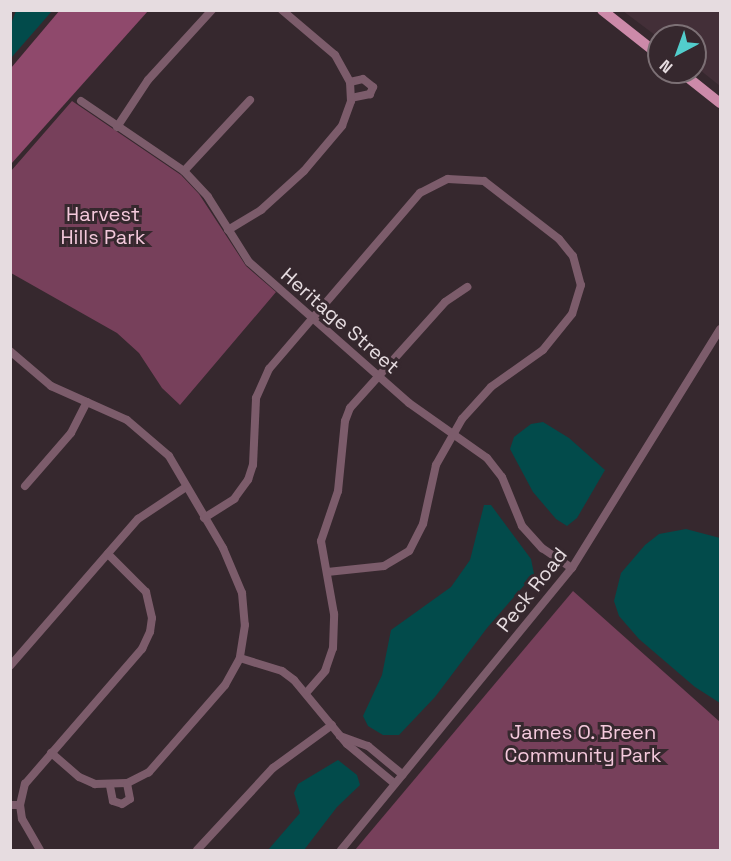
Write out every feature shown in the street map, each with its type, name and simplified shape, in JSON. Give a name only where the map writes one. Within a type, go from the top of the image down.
[{"type":"main road","points":[[602,10],[647,46]]},
{"type":"main road","points":[[696,84],[720,103]]},
{"type":"street","points":[[117,127],[148,80],[212,10]]},
{"type":"street","points":[[228,230],[261,210],[304,171],[342,126],[351,98],[350,82],[335,55],[282,10]]},
{"type":"street","points":[[350,82],[363,79],[373,87],[363,98],[351,98]]},
{"type":"street","points":[[184,171],[250,100]]},
{"type":"street","name":"Heritage Street","points":[[81,101],[184,171],[203,191],[249,262],[379,376],[494,465],[509,492],[513,510],[531,538],[572,568]]},
{"type":"street","points":[[204,518],[234,499],[248,480],[260,384],[313,319],[420,193],[434,183],[461,177],[484,182],[564,245],[577,264],[581,285],[572,314],[532,360],[477,401],[454,434],[436,465],[421,530],[409,551],[384,566],[327,572]]},
{"type":"street","points":[[307,692],[325,671],[333,648],[334,614],[321,541],[338,491],[345,421],[350,408],[445,302],[467,287]]},
{"type":"street","name":"Peck Road","points":[[340,850],[572,568],[720,329]]},
{"type":"street","points":[[10,351],[51,386],[119,415],[139,429],[169,456],[242,593],[244,625],[240,658],[225,685],[153,768],[127,783],[110,786],[79,777],[51,753]]},
{"type":"street","points":[[10,366],[18,358]]},
{"type":"street","points":[[25,486],[71,433],[87,402]]},
{"type":"street","points":[[10,666],[147,510],[186,487]]},
{"type":"street","points":[[39,850],[26,831],[15,805],[26,784],[142,649],[150,632],[151,611],[146,592],[108,554]]},
{"type":"street","points":[[240,658],[282,671],[307,692],[339,735],[395,784]]},
{"type":"street","points":[[197,850],[273,768],[332,725]]},
{"type":"street","points":[[339,735],[368,746],[403,775]]},
{"type":"street","points":[[110,786],[113,801],[122,804],[130,799],[127,783]]},
{"type":"shaded area","points":[[60,10],[148,11],[11,164],[11,68]]},
{"type":"shaded area","points":[[623,11],[720,11],[720,86],[707,76],[707,24],[647,24],[647,29]]},
{"type":"green space","name":"Harvest Hills Park","points":[[72,101],[181,175],[199,194],[246,266],[276,292],[180,405],[162,388],[139,353],[117,333],[11,273],[11,171]]},
{"type":"green space","name":"James O. Breen Community Park","points":[[573,591],[720,722],[720,850],[355,850]]},
{"type":"water","points":[[16,11],[52,11],[11,58],[11,24]]},
{"type":"water","points":[[543,422],[569,438],[605,470],[577,518],[567,526],[556,519],[533,492],[510,449],[514,437],[531,424]]},
{"type":"water","points":[[484,505],[491,505],[531,559],[534,574],[487,628],[435,697],[399,735],[383,735],[368,726],[363,716],[382,675],[391,630],[451,587],[470,560]]},
{"type":"water","points":[[686,529],[720,538],[720,703],[695,687],[639,639],[619,616],[614,601],[621,573],[645,545],[659,534]]},
{"type":"water","points":[[338,760],[357,775],[360,785],[337,807],[304,850],[268,850],[300,813],[294,793],[298,784]]}]
